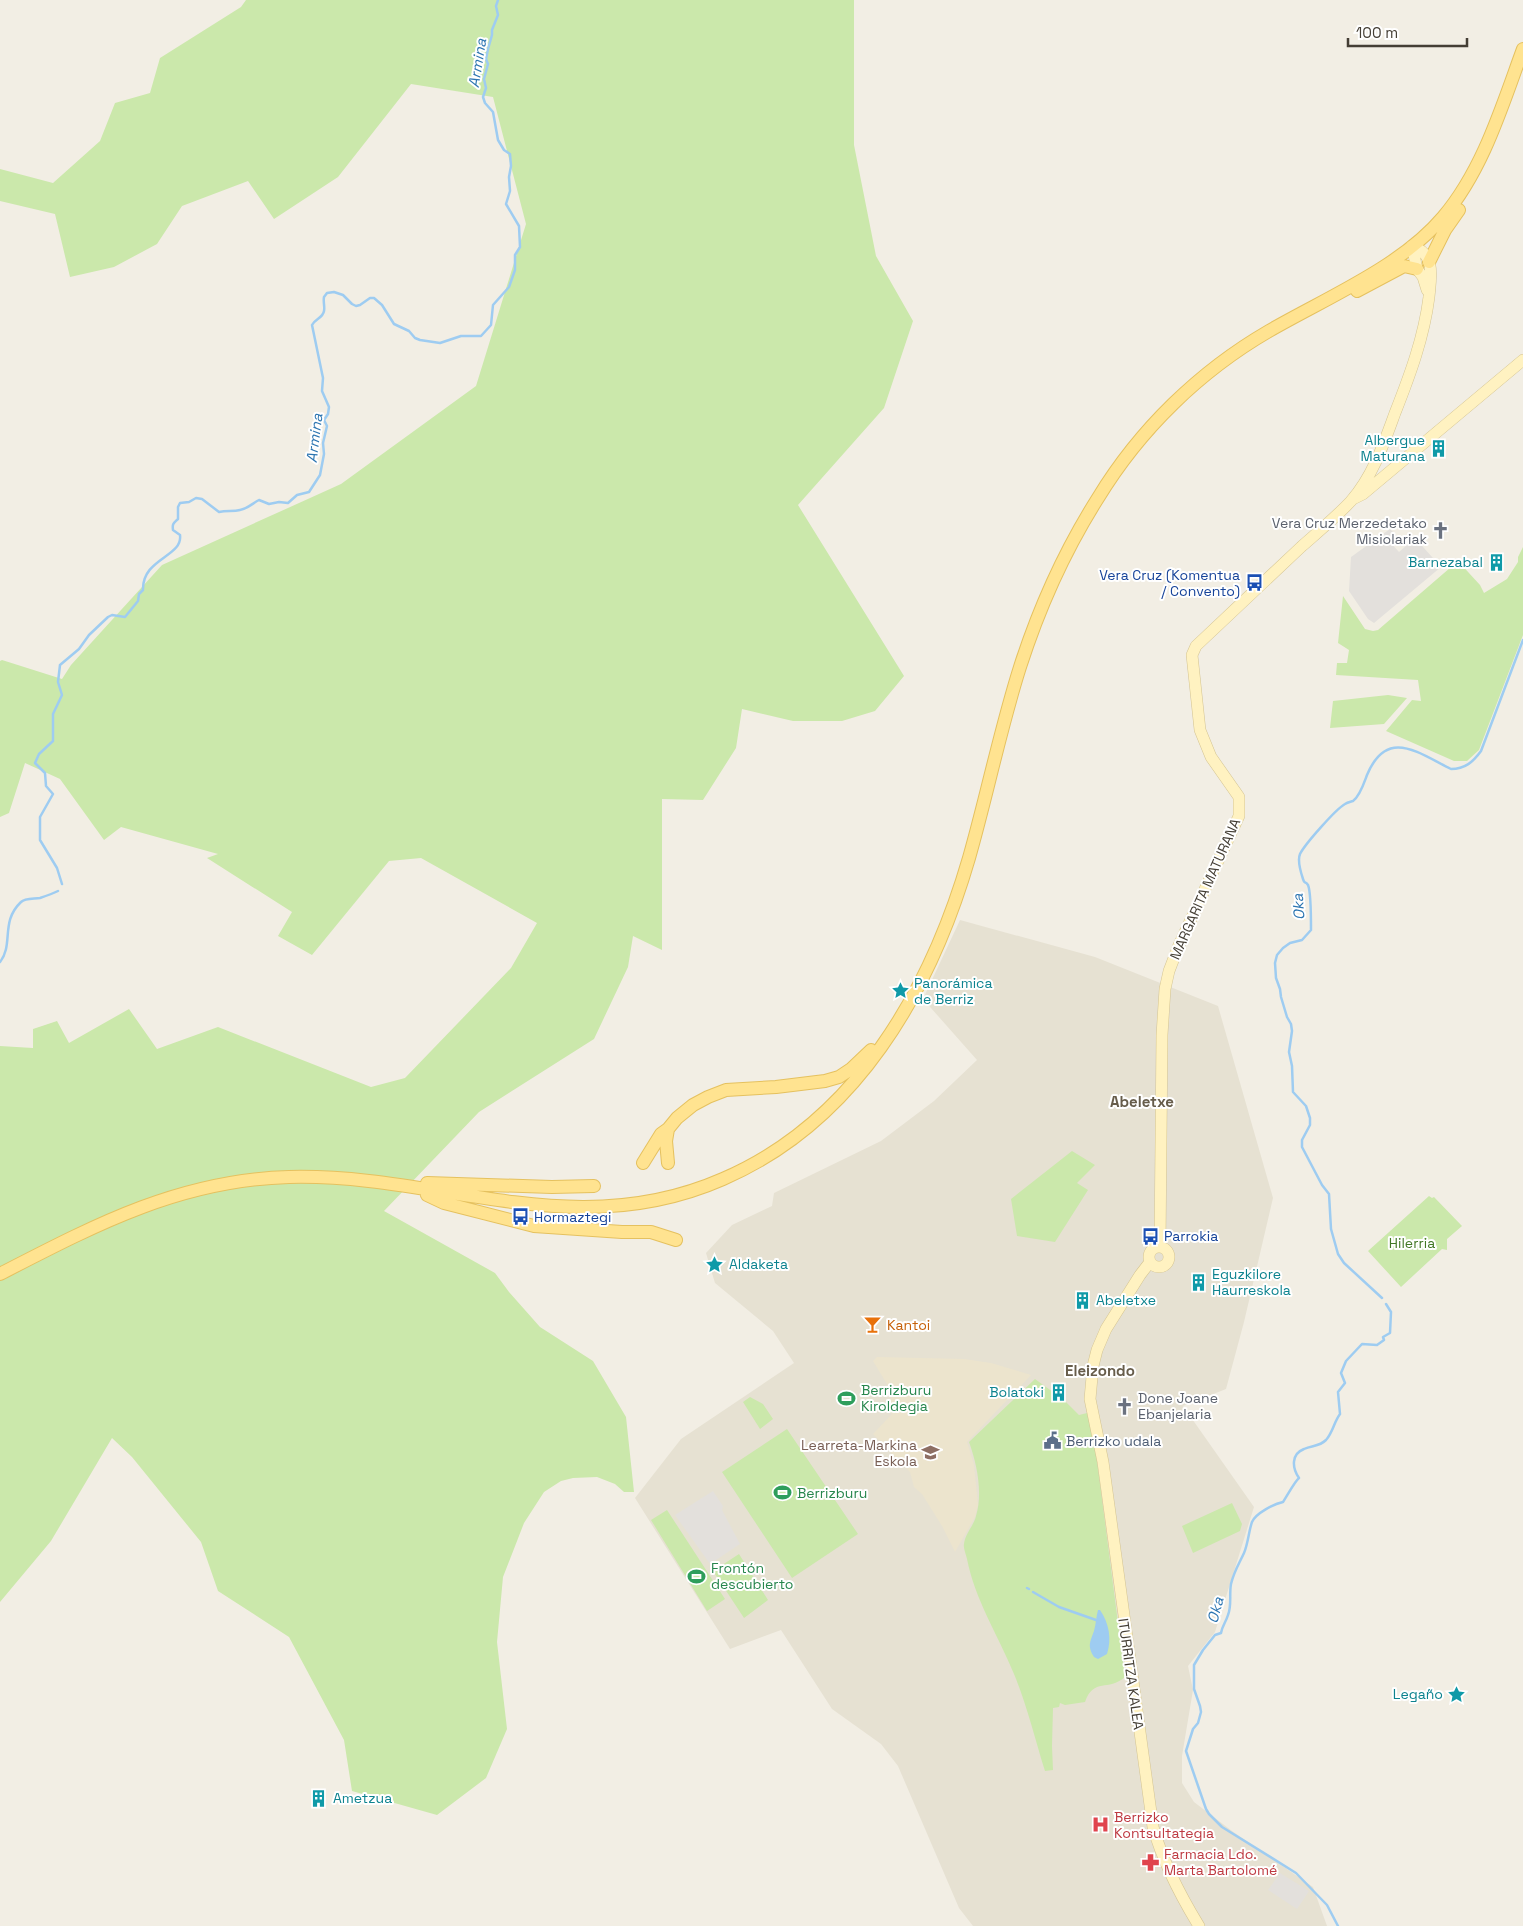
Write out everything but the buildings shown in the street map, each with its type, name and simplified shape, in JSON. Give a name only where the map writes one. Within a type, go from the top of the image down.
[{"type":"main road","points":[[1429,262],[1445,230],[1468,195],[1476,166],[1523,49]]},
{"type":"main road","points":[[379,1182],[496,1201],[572,1208],[609,1207],[667,1198],[696,1190],[724,1179],[773,1153],[803,1132],[827,1111],[876,1056],[901,1017],[937,946],[954,904],[967,863],[1002,730],[1030,640],[1067,553],[1096,500],[1138,442],[1184,393],[1233,354],[1266,332],[1358,282],[1412,246],[1427,234],[1444,216],[1459,196],[1476,166]]},
{"type":"main road","points":[[1312,307],[1362,289],[1404,266],[1417,266]]},
{"type":"main road","points":[[643,1162],[661,1134],[686,1110],[718,1093],[742,1088],[825,1082],[838,1077],[863,1060],[887,1028],[901,1017]]},
{"type":"main road","points":[[668,1129],[666,1141],[668,1163]]},
{"type":"main road","points":[[0,1274],[89,1228],[131,1210],[164,1198],[203,1188],[245,1181],[288,1177],[379,1182],[552,1187],[594,1186]]},
{"type":"main road","points":[[408,1187],[444,1202],[534,1226],[651,1232],[676,1240]]},
{"type":"street","points":[[1412,246],[1422,249],[1429,262],[1417,266]]},
{"type":"street","points":[[1412,246],[1417,266],[1429,296]]},
{"type":"street","name":"MARGARITA MATURANA","points":[[1160,1246],[1164,990],[1179,945],[1240,816],[1239,797],[1234,787],[1211,756],[1200,730],[1192,655],[1196,646],[1352,500],[1370,472],[1381,452],[1408,379],[1426,322],[1432,284],[1429,262]]},
{"type":"street","points":[[1352,500],[1363,494],[1523,360]]},
{"type":"street","points":[[1381,452],[1384,458],[1390,462],[1404,460]]},
{"type":"street","points":[[1370,472],[1374,478],[1380,480]]},
{"type":"street","points":[[1160,1246],[1168,1252],[1170,1258],[1168,1263],[1159,1268],[1150,1262],[1151,1250],[1160,1246]]},
{"type":"street","name":"ITURRITZA KALEA","points":[[1150,1262],[1106,1329],[1097,1350],[1093,1366],[1090,1399],[1103,1462],[1153,1827],[1172,1876],[1199,1926]]},
{"type":"shaded area","points":[[1390,529],[1398,537],[1391,543],[1399,552],[1415,538],[1441,567],[1374,623],[1368,619],[1349,591],[1351,557]]},
{"type":"shaded area","points":[[960,920],[1095,957],[1218,1006],[1273,1198],[1226,1389],[1183,1406],[1254,1507],[1215,1632],[1188,1666],[1193,1690],[1182,1756],[1182,1783],[1194,1802],[1232,1831],[1313,1887],[1327,1926],[973,1926],[959,1908],[898,1766],[881,1744],[832,1709],[781,1630],[730,1649],[635,1498],[681,1439],[794,1363],[773,1331],[715,1283],[706,1253],[732,1225],[772,1206],[774,1193],[881,1141],[934,1101],[977,1060],[923,999]]},
{"type":"shaded area","name":"Learreta-Markina Eskola","points":[[877,1357],[964,1359],[991,1363],[1031,1375],[967,1442],[974,1465],[978,1505],[975,1517],[955,1552],[942,1526],[922,1494],[914,1487],[910,1472],[873,1434],[892,1414],[887,1409],[892,1404],[889,1400],[893,1394],[873,1361]]},
{"type":"shaded area","points":[[713,1491],[723,1506],[722,1510],[740,1544],[710,1564],[675,1515]]},
{"type":"shaded area","points":[[1280,1873],[1309,1891],[1297,1909],[1268,1890]]},
{"type":"green space","points":[[246,0],[854,0],[854,145],[876,256],[913,321],[884,408],[798,505],[904,676],[875,711],[842,721],[793,721],[742,709],[736,748],[703,800],[662,799],[662,950],[633,936],[628,967],[594,1039],[479,1112],[384,1211],[495,1273],[540,1327],[593,1361],[626,1417],[634,1492],[624,1492],[615,1484],[597,1477],[573,1478],[561,1481],[544,1492],[524,1523],[503,1577],[497,1642],[507,1729],[486,1778],[437,1815],[352,1791],[344,1740],[289,1637],[218,1591],[201,1542],[132,1457],[112,1438],[51,1541],[0,1602],[0,1046],[33,1048],[33,1029],[57,1021],[69,1043],[129,1009],[157,1049],[218,1027],[371,1087],[405,1078],[511,968],[537,923],[421,858],[389,861],[312,955],[278,936],[292,912],[207,858],[218,854],[121,827],[104,840],[60,779],[25,763],[9,813],[0,817],[0,661],[2,660],[62,679],[71,665],[162,565],[341,484],[476,386],[526,224],[493,97],[411,84],[338,177],[274,219],[248,181],[182,206],[157,244],[114,267],[70,277],[55,214],[0,201],[0,169],[53,183],[100,141],[115,103],[150,93],[160,58],[241,7]]},
{"type":"green space","points":[[1523,547],[1523,635],[1479,750],[1467,761],[1454,761],[1386,731],[1412,700],[1421,701],[1418,680],[1336,675],[1337,663],[1347,663],[1349,650],[1338,643],[1343,596],[1365,629],[1378,630],[1458,561],[1480,585],[1484,593],[1507,579],[1518,562],[1518,557]]},
{"type":"green space","points":[[1388,695],[1407,698],[1384,724],[1330,728],[1333,701]]},
{"type":"green space","points":[[1072,1151],[1095,1165],[1077,1183],[1088,1190],[1055,1242],[1017,1236],[1011,1199]]},
{"type":"green space","name":"Hilerria","points":[[1429,1196],[1434,1197],[1462,1226],[1447,1239],[1447,1250],[1442,1249],[1401,1287],[1368,1251]]},
{"type":"green space","points":[[1035,1379],[1064,1400],[1079,1415],[1087,1413],[1095,1445],[1125,1677],[1113,1684],[1097,1687],[1089,1694],[1085,1702],[1065,1705],[1060,1703],[1059,1707],[1053,1708],[1053,1770],[1045,1771],[1019,1686],[975,1589],[964,1549],[966,1537],[975,1519],[979,1498],[977,1469],[969,1442]]},
{"type":"green space","points":[[750,1397],[763,1404],[773,1419],[760,1429],[743,1402]]},
{"type":"green space","name":"Berrizburu","points":[[787,1429],[858,1534],[792,1578],[722,1472]]},
{"type":"green space","points":[[1232,1503],[1242,1524],[1240,1531],[1193,1553],[1182,1526]]},
{"type":"green space","name":"Frontón descubierto","points":[[667,1510],[725,1599],[707,1611],[651,1520]]},
{"type":"green space","points":[[739,1554],[768,1600],[744,1618],[713,1571]]},
{"type":"water","points":[[1098,1610],[1100,1610],[1106,1620],[1109,1631],[1109,1648],[1107,1654],[1098,1659],[1092,1653],[1090,1641],[1095,1628]]},
{"type":"waterway","name":"Armina","points":[[62,884],[57,868],[40,840],[40,817],[53,794],[46,786],[45,773],[35,763],[39,754],[53,741],[53,714],[62,695],[58,682],[60,665],[79,649],[89,635],[108,617],[112,615],[125,617],[138,601],[139,594],[143,590],[144,579],[149,571],[169,554],[179,542],[180,535],[173,530],[173,526],[178,519],[180,503],[189,502],[196,498],[202,499],[219,512],[235,511],[259,500],[269,504],[288,503],[297,495],[309,492],[320,475],[324,454],[323,443],[327,426],[324,420],[328,414],[329,407],[322,391],[323,378],[312,325],[323,313],[324,297],[327,293],[334,292],[343,295],[356,306],[370,298],[374,298],[382,305],[394,324],[409,331],[415,338],[420,340],[440,343],[461,336],[481,336],[491,325],[493,305],[509,287],[515,270],[515,255],[520,247],[519,226],[506,204],[510,191],[510,154],[504,150],[498,140],[493,112],[485,103],[483,97],[486,88],[484,79],[488,64],[486,59],[492,30],[498,15],[496,6],[498,0]]},
{"type":"waterway","name":"Oka","points":[[1382,1298],[1344,1263],[1338,1254],[1331,1229],[1329,1194],[1322,1185],[1302,1147],[1302,1140],[1310,1125],[1310,1118],[1306,1106],[1293,1092],[1292,1066],[1289,1052],[1292,1031],[1276,978],[1275,963],[1277,955],[1283,948],[1290,943],[1302,940],[1311,930],[1309,889],[1308,885],[1304,882],[1299,860],[1300,854],[1308,843],[1335,813],[1345,804],[1355,799],[1360,793],[1375,760],[1384,752],[1394,748],[1404,748],[1427,756],[1451,769],[1460,768],[1472,762],[1481,751],[1523,640]]},
{"type":"waterway","name":"Armina","points":[[0,962],[6,948],[11,917],[21,902],[27,899],[40,898],[58,891]]},
{"type":"waterway","name":"Oka","points":[[1338,1926],[1327,1905],[1296,1873],[1222,1827],[1209,1814],[1186,1751],[1201,1712],[1194,1689],[1194,1665],[1215,1635],[1221,1633],[1229,1611],[1232,1579],[1245,1549],[1252,1522],[1257,1515],[1266,1509],[1283,1502],[1299,1478],[1294,1466],[1297,1454],[1304,1449],[1321,1444],[1328,1437],[1340,1414],[1338,1392],[1345,1383],[1341,1373],[1346,1361],[1362,1344],[1377,1345],[1384,1340],[1383,1337],[1390,1333],[1391,1312],[1386,1304]]},
{"type":"waterway","points":[[1033,1592],[1059,1607],[1096,1620]]},
{"type":"place","name":"Albergue Maturana","points":[[1439,448]]},
{"type":"place","name":"Vera Cruz Merzedetako Misiolariak","points":[[1441,531]]},
{"type":"place","name":"Barnezabal","points":[[1497,562]]},
{"type":"place","name":"Vera Cruz (Komentua / Convento)","points":[[1254,583]]},
{"type":"place","name":"Panorámica de Berriz","points":[[900,991]]},
{"type":"place","name":"Hormaztegi","points":[[520,1217]]},
{"type":"place","name":"Parrokia","points":[[1150,1236]]},
{"type":"place","name":"Aldaketa","points":[[715,1264]]},
{"type":"place","name":"Eguzkilore Haurreskola","points":[[1198,1282]]},
{"type":"place","name":"Abeletxe","points":[[1082,1300]]},
{"type":"place","name":"Kantoi","points":[[873,1325]]},
{"type":"place","name":"Bolatoki","points":[[1058,1392]]},
{"type":"place","name":"Berrizburu Kiroldegia","points":[[847,1398]]},
{"type":"place","name":"Done Joane Ebanjelaria","points":[[1124,1406]]},
{"type":"place","name":"Berrizko udala","points":[[1052,1441]]},
{"type":"place","name":"Learreta-Markina Eskola","points":[[931,1453]]},
{"type":"place","name":"Berrizburu","points":[[783,1493]]},
{"type":"place","name":"Frontón descubierto","points":[[697,1576]]},
{"type":"place","name":"Legaño","points":[[1457,1694]]},
{"type":"place","name":"Ametzua","points":[[319,1798]]},
{"type":"place","name":"Berrizko Kontsultategia","points":[[1100,1825]]},
{"type":"place","name":"Farmacia Ldo. Marta Bartolomé","points":[[1150,1862]]},
{"type":"district","name":"Abeletxe","points":[[1142,1101]]},
{"type":"district","name":"Eleizondo","points":[[1100,1370]]}]
